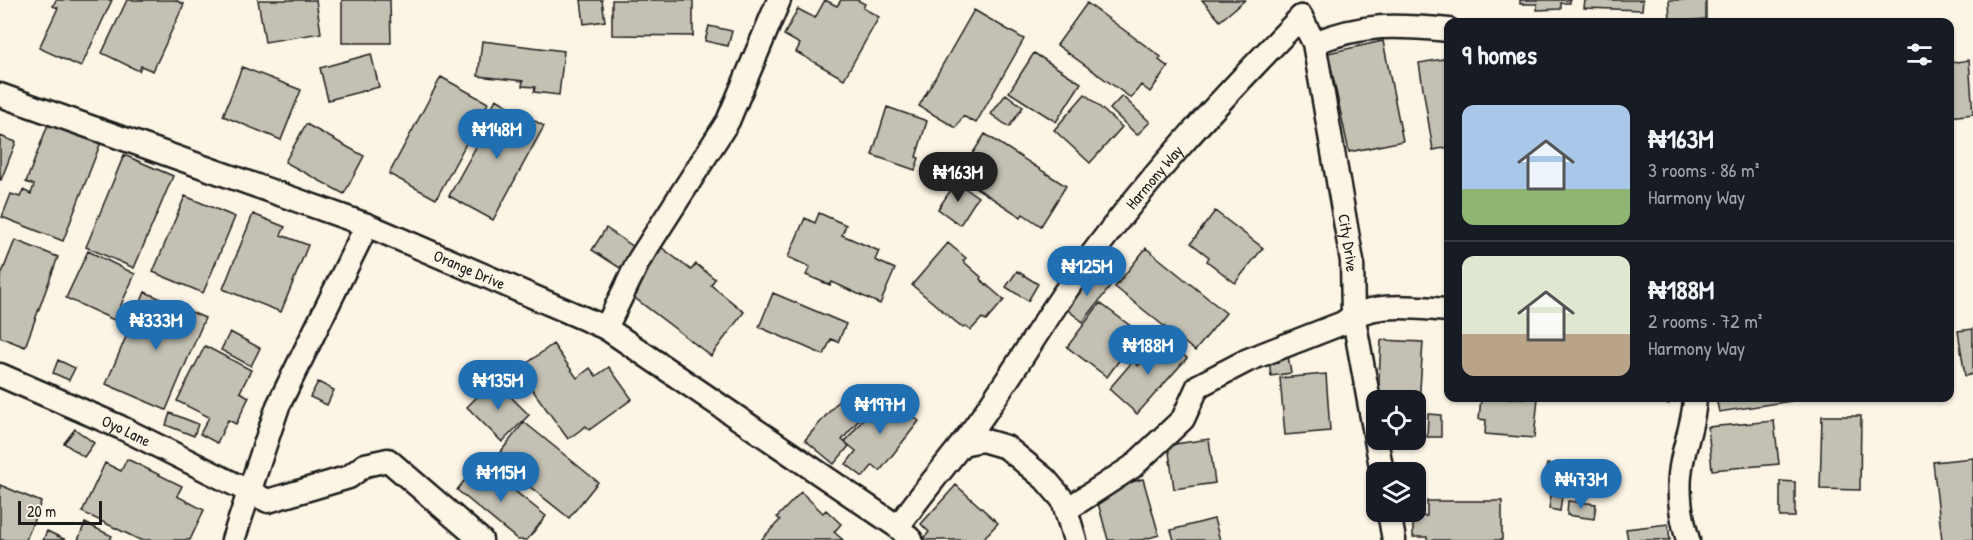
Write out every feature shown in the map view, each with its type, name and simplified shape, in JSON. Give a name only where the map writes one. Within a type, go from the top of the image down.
[{"type":"street","points":[[606,328],[639,260],[728,121],[779,0]]},
{"type":"street","name":"City Drive","points":[[1303,9],[1314,43],[1352,261],[1353,314],[1380,462]]},
{"type":"street","name":"Harmony Way","points":[[905,533],[934,476],[962,444],[1072,281],[1193,129],[1303,9]]},
{"type":"street","points":[[1314,43],[1344,31],[1396,25],[1444,30]]},
{"type":"street","name":"Orange Drive","points":[[0,95],[367,225],[606,328],[905,533]]},
{"type":"street","points":[[233,540],[278,406],[367,225]]},
{"type":"street","points":[[1066,510],[1132,466],[1183,419],[1198,386],[1248,360],[1343,323],[1353,314],[1390,307],[1444,310]]},
{"type":"street","name":"Oyo Lane","points":[[0,375],[120,427],[268,501],[348,477],[365,465],[388,460],[481,540]]},
{"type":"street","points":[[1688,540],[1682,519],[1680,475],[1694,418],[1695,402]]},
{"type":"street","points":[[962,444],[982,440],[1006,447],[1045,479],[1063,500],[1075,540]]},
{"type":"street","points":[[1391,522],[1394,540]]},
{"type":"building","points":[[56,0],[112,0],[81,67],[39,48],[58,8],[53,6]]},
{"type":"building","points":[[127,0],[175,0],[184,4],[153,71],[141,66],[139,71],[102,53]]},
{"type":"building","points":[[258,0],[316,0],[321,33],[265,42]]},
{"type":"building","points":[[342,0],[390,0],[391,43],[342,43]]},
{"type":"building","points":[[581,0],[602,0],[605,21],[584,24]]},
{"type":"building","points":[[612,0],[693,0],[693,36],[612,35]]},
{"type":"building","points":[[825,0],[837,6],[841,0],[857,0],[865,4],[863,8],[879,17],[844,79],[796,52],[800,44],[784,35],[798,9],[815,18]]},
{"type":"building","points":[[1202,0],[1245,0],[1220,21]]},
{"type":"building","points":[[1520,0],[1570,0],[1570,3],[1561,3],[1561,9],[1537,10],[1537,4],[1520,4]]},
{"type":"building","points":[[1585,0],[1643,0],[1642,10],[1584,8]]},
{"type":"building","points":[[1669,0],[1706,0],[1706,18],[1670,18]]},
{"type":"building","points":[[1087,3],[1161,57],[1159,60],[1168,67],[1150,92],[1141,85],[1131,98],[1057,45]]},
{"type":"building","points":[[974,10],[1024,39],[976,123],[963,116],[956,128],[919,106]]},
{"type":"building","points":[[709,26],[732,31],[728,46],[705,41]]},
{"type":"building","points":[[482,41],[564,51],[559,95],[534,92],[535,87],[522,86],[523,81],[478,76]]},
{"type":"building","points":[[1383,41],[1403,141],[1349,152],[1328,53]]},
{"type":"building","points":[[1034,53],[1081,83],[1056,122],[1009,92]]},
{"type":"building","points":[[371,54],[379,87],[328,100],[320,68]]},
{"type":"building","points":[[1444,59],[1444,148],[1433,150],[1419,63]]},
{"type":"building","points":[[1969,60],[1973,114],[1954,116],[1954,62]]},
{"type":"building","points":[[242,67],[301,90],[281,140],[223,116]]},
{"type":"building","points":[[441,77],[488,103],[436,199],[389,174]]},
{"type":"building","points":[[1006,94],[1023,107],[1009,127],[991,114]]},
{"type":"building","points":[[1085,94],[1122,127],[1090,163],[1054,130]]},
{"type":"building","points":[[1122,96],[1150,122],[1137,135],[1110,109]]},
{"type":"building","points":[[496,99],[544,126],[493,220],[449,196],[487,127],[483,124]]},
{"type":"building","points":[[887,107],[927,121],[916,157],[919,158],[915,170],[872,155]]},
{"type":"building","points":[[49,122],[101,142],[63,241],[2,217],[11,194],[20,197],[23,190],[31,194],[34,185],[26,182]]},
{"type":"building","points":[[306,124],[364,156],[344,194],[285,162]]},
{"type":"building","points":[[985,134],[1066,186],[1041,226],[1023,214],[1021,217],[958,176]]},
{"type":"building","points":[[0,136],[16,142],[1,180],[0,180]]},
{"type":"building","points":[[124,155],[173,176],[134,268],[86,247]]},
{"type":"building","points":[[956,182],[978,197],[960,225],[938,209]]},
{"type":"building","points":[[185,196],[235,217],[203,293],[153,272]]},
{"type":"building","points":[[1215,211],[1263,248],[1235,283],[1207,261],[1209,257],[1191,243]]},
{"type":"building","points":[[819,213],[846,225],[842,235],[879,251],[875,260],[895,269],[880,304],[832,282],[830,285],[806,275],[810,267],[788,257],[805,218],[815,223]]},
{"type":"building","points":[[253,214],[285,227],[281,235],[308,245],[281,312],[223,289]]},
{"type":"building","points":[[606,228],[634,247],[620,268],[592,250]]},
{"type":"building","points":[[15,240],[58,257],[25,347],[0,337],[0,278]]},
{"type":"building","points":[[948,243],[966,258],[963,261],[981,277],[980,279],[1004,300],[986,321],[982,318],[971,330],[965,326],[963,328],[912,285]]},
{"type":"building","points":[[661,247],[691,270],[696,264],[715,279],[711,285],[744,312],[711,356],[627,292]]},
{"type":"building","points":[[1146,248],[1226,313],[1195,351],[1115,287]]},
{"type":"building","points":[[88,251],[135,274],[114,320],[66,298]]},
{"type":"building","points":[[1017,271],[1038,284],[1028,301],[1006,287]]},
{"type":"building","points":[[1090,272],[1110,287],[1083,322],[1064,307]]},
{"type":"building","points":[[145,292],[205,318],[166,410],[106,384]]},
{"type":"building","points":[[773,293],[846,324],[838,342],[831,339],[824,355],[759,327]]},
{"type":"building","points":[[1100,303],[1145,337],[1126,362],[1121,358],[1107,377],[1067,347]]},
{"type":"building","points":[[1973,329],[1973,374],[1965,376],[1958,331]]},
{"type":"building","points":[[230,332],[260,348],[251,366],[221,350]]},
{"type":"building","points":[[1164,337],[1187,358],[1137,414],[1109,389],[1133,361],[1138,366]]},
{"type":"building","points":[[1381,340],[1423,342],[1420,390],[1378,390]]},
{"type":"building","points":[[553,344],[577,378],[590,368],[596,376],[609,367],[632,399],[589,430],[586,426],[568,439],[518,370]]},
{"type":"building","points":[[205,346],[251,370],[240,392],[249,397],[236,424],[228,420],[217,443],[200,434],[209,417],[177,401]]},
{"type":"building","points":[[1288,356],[1291,373],[1271,376],[1269,359]]},
{"type":"building","points":[[58,360],[75,368],[69,380],[53,373]]},
{"type":"building","points":[[512,368],[523,386],[510,394],[499,376]]},
{"type":"building","points":[[1326,374],[1330,431],[1285,435],[1280,378]]},
{"type":"building","points":[[494,380],[529,415],[502,442],[467,407]]},
{"type":"building","points":[[318,382],[334,390],[327,405],[310,397]]},
{"type":"building","points":[[847,391],[868,409],[842,440],[849,446],[834,464],[805,440]]},
{"type":"building","points":[[884,393],[919,421],[880,471],[873,465],[863,477],[846,464],[856,451],[845,442]]},
{"type":"building","points":[[1481,402],[1538,402],[1534,438],[1485,434],[1486,420],[1479,419]]},
{"type":"building","points":[[1717,402],[1784,402],[1719,412]]},
{"type":"building","points":[[170,413],[198,424],[194,436],[166,425]]},
{"type":"building","points":[[1428,414],[1441,415],[1441,437],[1427,437]]},
{"type":"building","points":[[1822,416],[1861,416],[1860,490],[1820,489]]},
{"type":"building","points":[[1774,421],[1779,464],[1712,470],[1708,427]]},
{"type":"building","points":[[524,422],[598,482],[569,518],[495,459]]},
{"type":"building","points":[[75,429],[94,443],[84,457],[64,443]]},
{"type":"building","points":[[1209,439],[1215,483],[1174,489],[1168,445]]},
{"type":"building","points":[[1973,458],[1973,540],[1942,540],[1933,462]]},
{"type":"building","points":[[127,459],[182,486],[177,496],[204,510],[190,540],[140,540],[82,512],[105,463],[121,471]]},
{"type":"building","points":[[479,462],[546,516],[527,540],[518,540],[457,490]]},
{"type":"building","points":[[1547,464],[1594,473],[1589,497],[1542,488]]},
{"type":"building","points":[[1143,479],[1159,535],[1142,540],[1108,540],[1095,492]]},
{"type":"building","points":[[1780,481],[1795,482],[1795,517],[1780,517]]},
{"type":"building","points":[[0,485],[41,502],[26,540],[0,540]]},
{"type":"building","points":[[956,485],[998,523],[982,540],[926,540],[924,538],[929,532],[921,524]]},
{"type":"building","points":[[801,492],[823,513],[826,510],[841,524],[834,532],[843,540],[761,540],[780,520],[777,517]]},
{"type":"building","points":[[1551,495],[1562,496],[1560,511],[1549,509]]},
{"type":"building","points":[[1427,501],[1502,501],[1502,540],[1427,540],[1427,537],[1413,537],[1413,522],[1426,522]]},
{"type":"building","points":[[1568,501],[1596,504],[1594,519],[1567,515]]},
{"type":"building","points":[[1214,519],[1220,540],[1174,540],[1171,530]]},
{"type":"building","points":[[85,523],[112,536],[110,540],[78,540]]},
{"type":"building","points":[[1668,524],[1670,540],[1628,540],[1626,529]]},
{"type":"building","points":[[47,531],[66,540],[43,540]]}]
